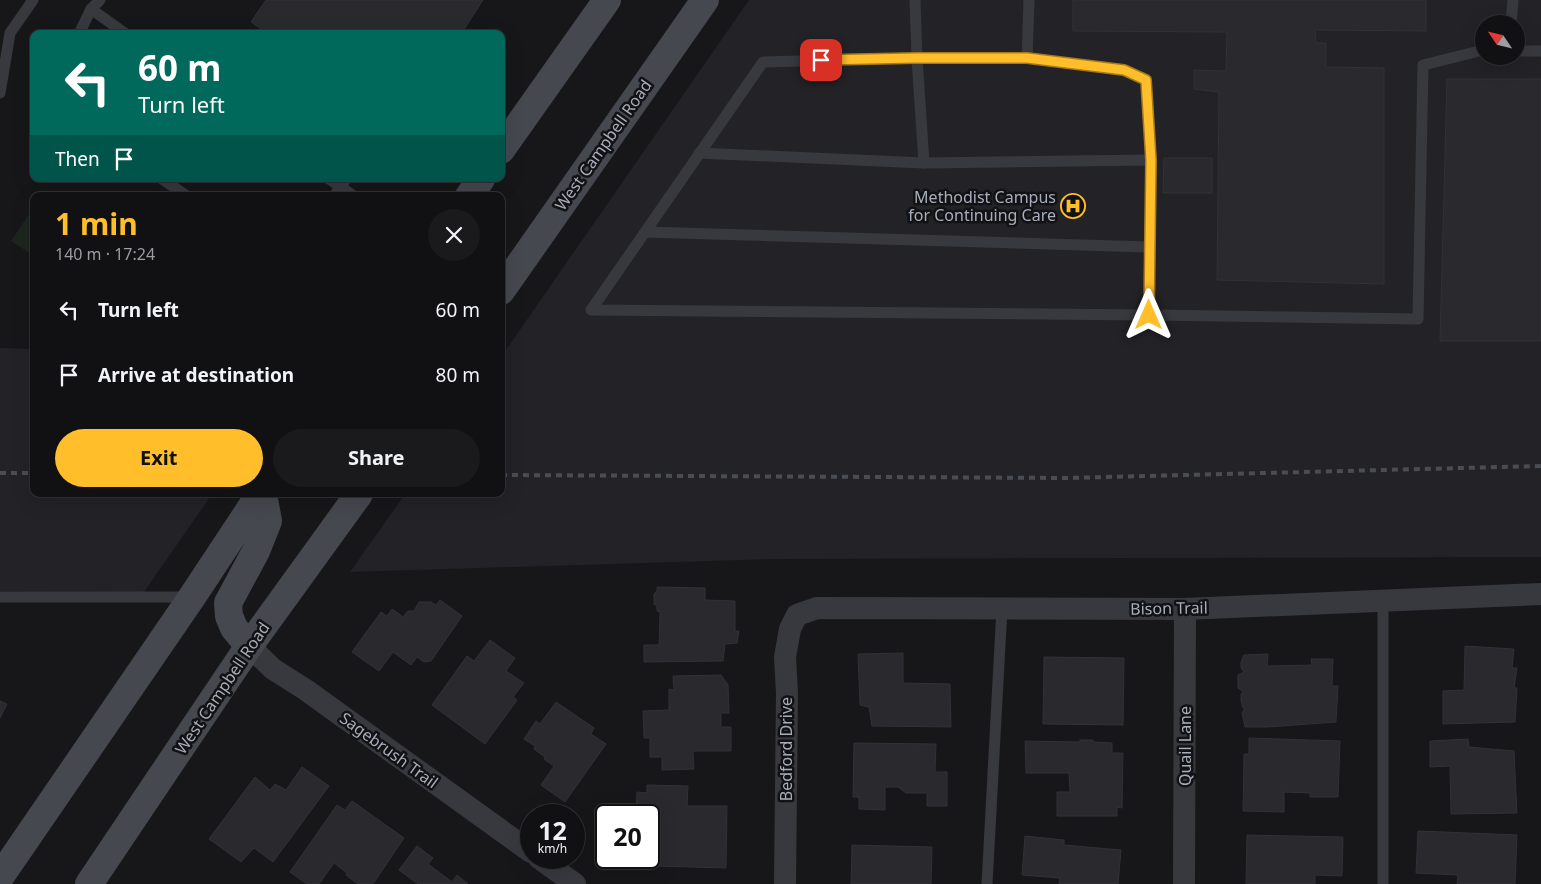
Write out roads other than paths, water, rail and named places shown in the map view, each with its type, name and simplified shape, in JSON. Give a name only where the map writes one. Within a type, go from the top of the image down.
[{"type":"main road","points":[[505,144],[607,0]]},
{"type":"main road","name":"West Campbell Road","points":[[505,285],[705,0]]},
{"type":"main road","points":[[0,877],[259,497]]},
{"type":"main road","points":[[249,646],[234,628],[229,616],[228,603],[256,552],[268,521],[262,497]]},
{"type":"main road","name":"West Campbell Road","points":[[89,884],[249,646],[357,497]]},
{"type":"street","name":"Bison Trail","points":[[797,615],[817,608],[1185,609],[1541,594]]},
{"type":"street","name":"Quail Lane","points":[[1184,884],[1185,609]]},
{"type":"street","name":"Bedford Drive","points":[[785,884],[787,693],[785,657],[790,629],[797,615]]},
{"type":"street","name":"Sagebrush Trail","points":[[249,646],[273,669],[306,690],[520,844]]},
{"type":"street","points":[[554,869],[575,884]]},
{"type":"lane","points":[[0,93],[10,32],[33,0]]},
{"type":"lane","points":[[915,0],[916,58],[924,163]]},
{"type":"lane","points":[[1027,58],[1029,0]]},
{"type":"lane","points":[[1512,15],[1513,0]]},
{"type":"lane","points":[[81,30],[96,4],[122,30]]},
{"type":"lane","points":[[1149,315],[1151,160],[1146,80],[1124,70],[1027,58],[916,58],[763,62],[591,310],[1418,319],[1423,66],[1475,51]]},
{"type":"lane","points":[[1525,51],[1541,51]]},
{"type":"lane","points":[[699,153],[924,163],[1151,160]]},
{"type":"lane","points":[[166,182],[181,192]]},
{"type":"lane","points":[[645,232],[1149,247]]},
{"type":"lane","points":[[0,597],[192,597]]},
{"type":"lane","points":[[1383,600],[1383,884]]},
{"type":"lane","points":[[987,884],[1002,608]]},
{"type":"railway","points":[[505,475],[1067,478],[1541,466]]},
{"type":"railway","points":[[0,473],[30,473]]},
{"type":"place","name":"Methodist Campus for Continuing Care","points":[[1073,206]]}]
